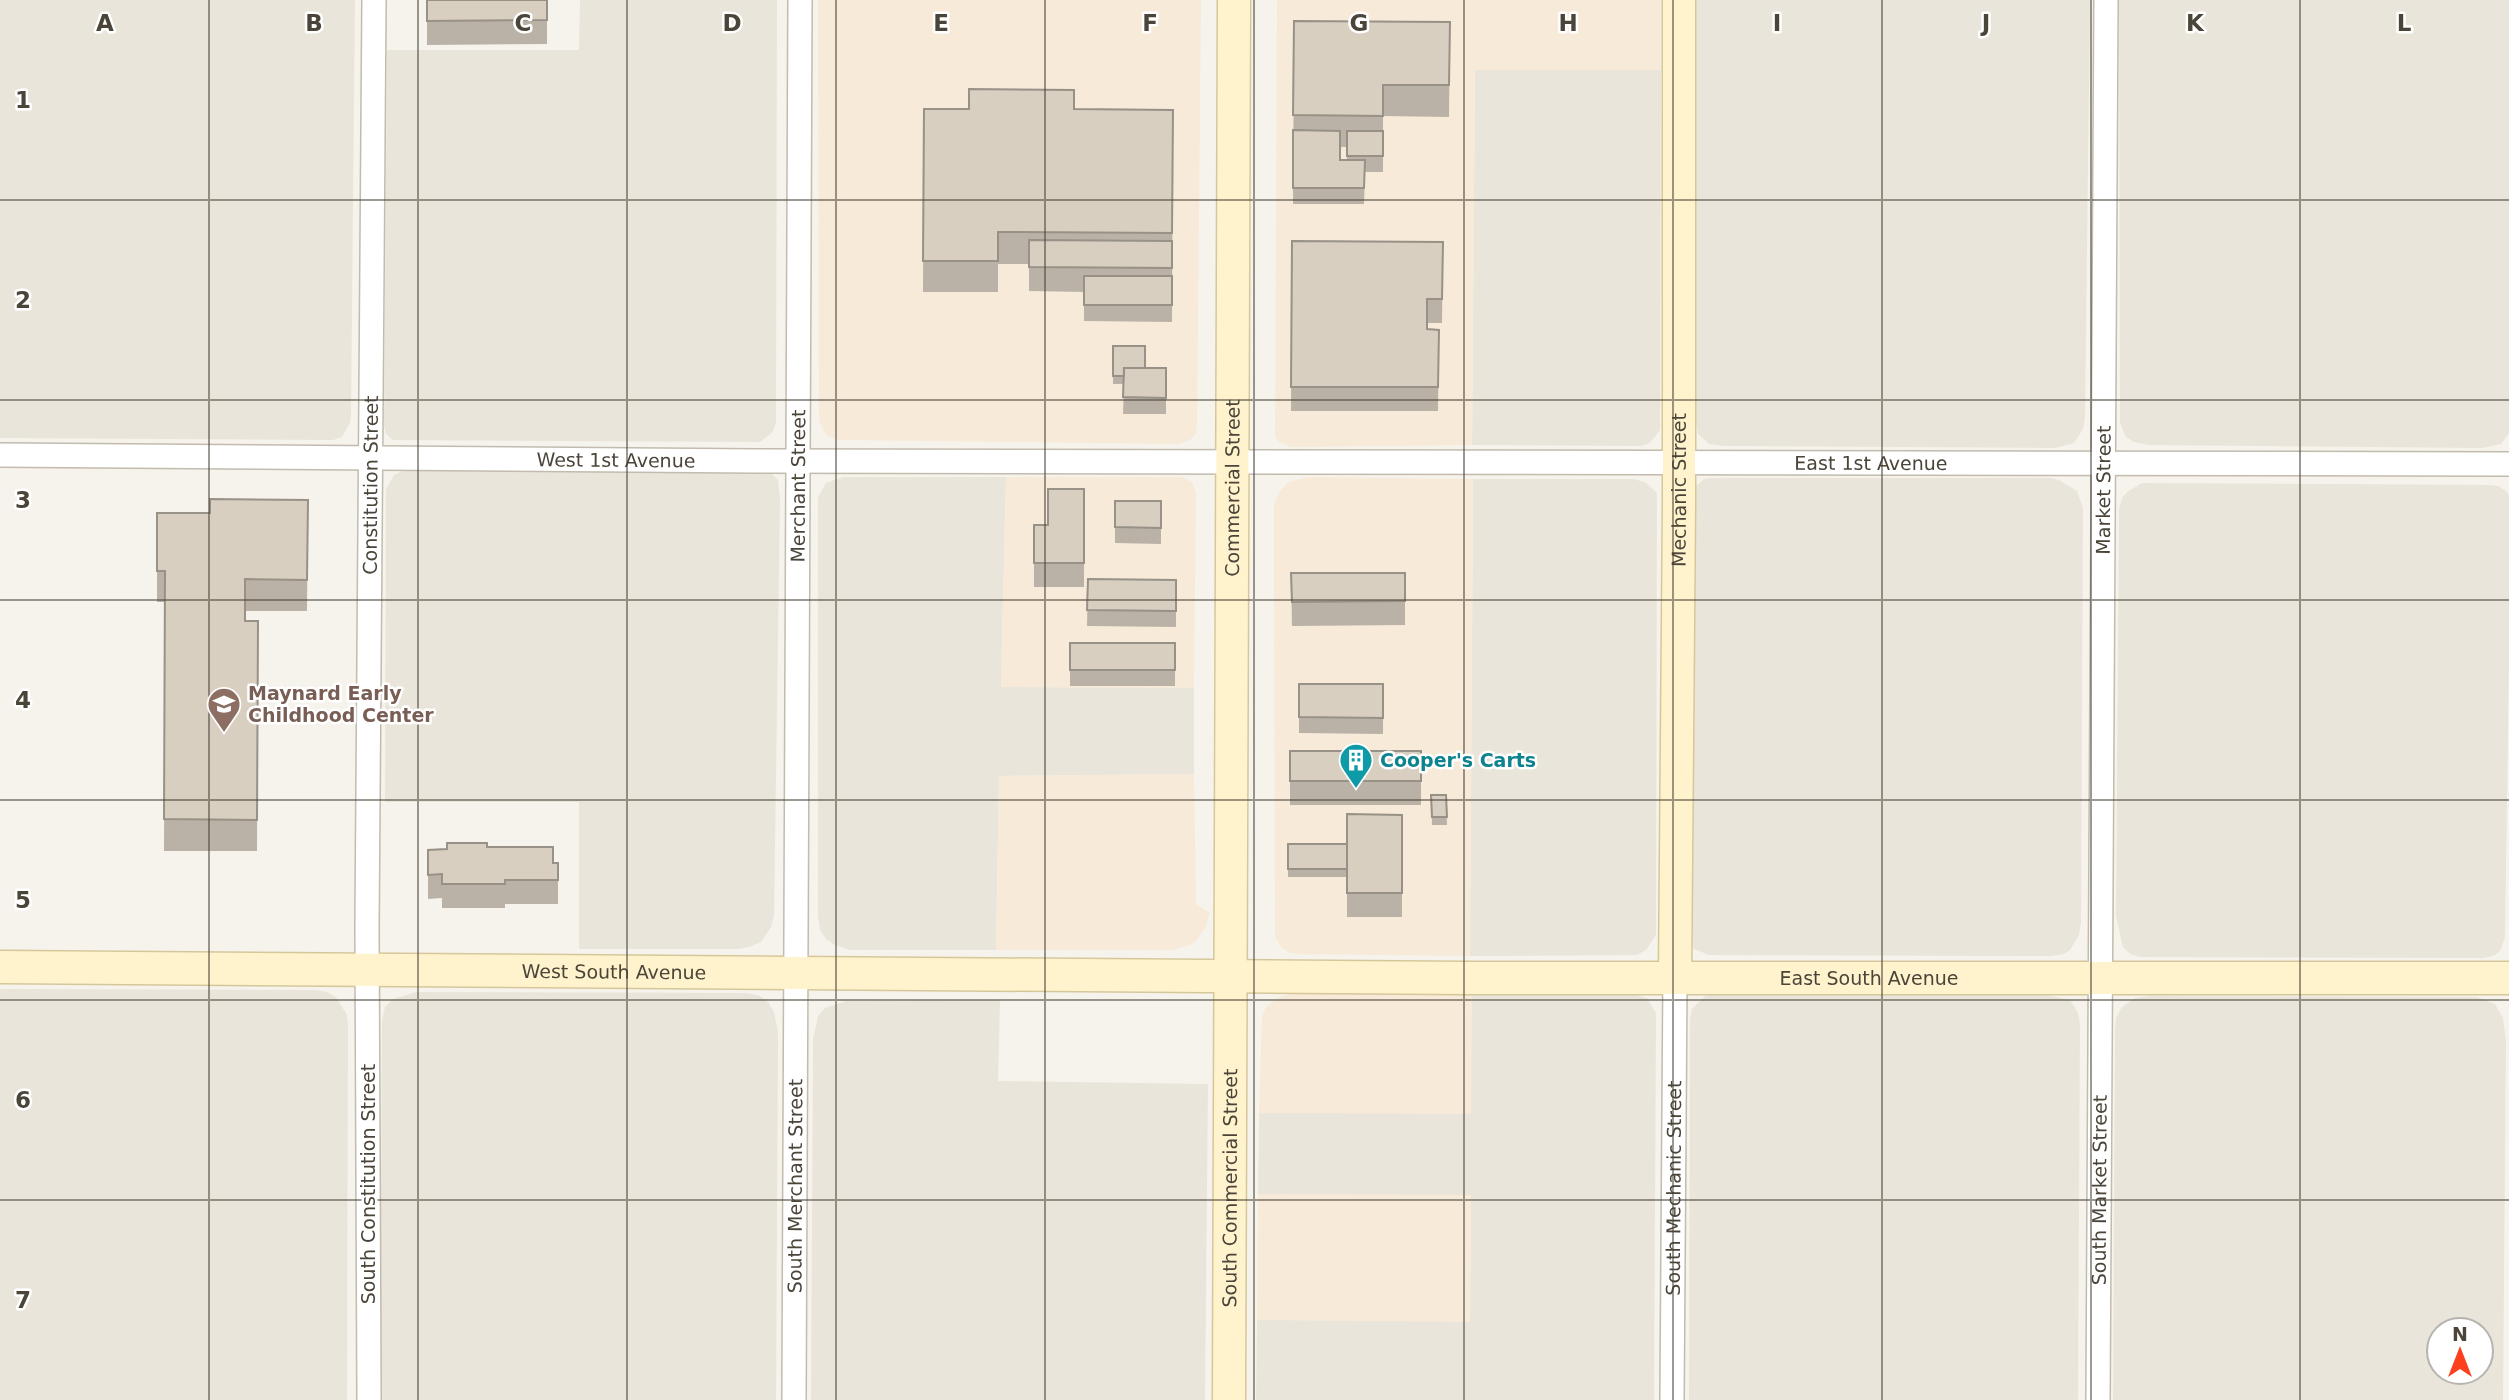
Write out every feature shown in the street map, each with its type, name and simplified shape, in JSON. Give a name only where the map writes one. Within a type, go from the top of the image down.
[{"type":"main road","name":"Commercial Street","points":[[1230,975],[1234,0]]},
{"type":"main road","name":"Mechanic Street","points":[[1675,978],[1679,0]]},
{"type":"main road","name":"West South Avenue","points":[[0,967],[1230,975]]},
{"type":"main road","name":"East South Avenue","points":[[1230,975],[2509,978]]},
{"type":"main road","name":"South Commercial Street","points":[[1229,1400],[1230,975]]},
{"type":"street","name":"Constitution Street","points":[[368,968],[374,0]]},
{"type":"street","name":"Merchant Street","points":[[795,973],[800,0]]},
{"type":"street","name":"Market Street","points":[[2099,979],[2106,0]]},
{"type":"street","name":"West 1st Avenue","points":[[0,455],[798,461],[1232,461]]},
{"type":"street","name":"East 1st Avenue","points":[[1232,461],[2509,464]]},
{"type":"street","name":"South Constitution Street","points":[[368,968],[369,1400]]},
{"type":"street","name":"South Merchant Street","points":[[794,1400],[795,973]]},
{"type":"street","name":"South Mechanic Street","points":[[1672,1400],[1675,978]]},
{"type":"street","name":"South Market Street","points":[[2098,1400],[2099,979]]},
{"type":"shaded area","points":[[0,0],[355,0],[351,414],[350,423],[342,437],[333,440],[0,438]]},
{"type":"shaded area","points":[[580,0],[777,0],[776,423],[772,433],[760,442],[393,440],[386,434],[384,426],[387,50],[579,50]]},
{"type":"shaded area","points":[[818,0],[1201,0],[1197,424],[1196,434],[1191,439],[1180,444],[838,440],[826,435],[819,421]]},
{"type":"shaded area","points":[[1277,0],[1661,0],[1661,70],[1475,70],[1472,445],[1290,447],[1278,441],[1275,436]]},
{"type":"shaded area","points":[[1693,0],[2090,0],[2085,417],[2083,429],[2074,443],[2055,448],[1724,446],[1709,444],[1698,434],[1695,412]]},
{"type":"shaded area","points":[[2119,0],[2509,0],[2509,433],[2501,444],[2483,448],[2148,445],[2126,437],[2120,423]]},
{"type":"shaded area","points":[[1475,70],[1661,70],[1660,430],[1650,443],[1641,446],[1472,445]]},
{"type":"shaded area","points":[[402,471],[762,472],[772,474],[778,480],[780,499],[774,915],[771,927],[761,942],[738,949],[579,949],[579,802],[385,802],[386,489],[394,475]]},
{"type":"shaded area","points":[[843,477],[1006,477],[1001,687],[1194,688],[1194,774],[999,776],[996,950],[849,950],[826,939],[820,930],[818,497],[826,483]]},
{"type":"shaded area","points":[[1006,477],[1182,477],[1192,482],[1196,493],[1194,688],[1001,687]]},
{"type":"shaded area","points":[[1308,477],[1473,479],[1470,956],[1298,954],[1290,953],[1281,947],[1275,937],[1274,504],[1280,491],[1289,482]]},
{"type":"shaded area","points":[[2050,478],[2059,480],[2077,491],[2083,508],[2081,923],[2079,935],[2070,950],[2051,956],[1709,955],[1694,949],[1691,935],[1693,489],[1704,479]]},
{"type":"shaded area","points":[[1473,479],[1633,479],[1645,482],[1657,493],[1656,935],[1646,950],[1637,955],[1470,956]]},
{"type":"shaded area","points":[[2142,483],[2488,485],[2498,486],[2506,491],[2509,496],[2509,664],[2505,937],[2500,951],[2495,955],[2484,958],[2140,957],[2130,954],[2123,947],[2116,916],[2119,509],[2127,492]]},
{"type":"shaded area","points":[[1194,774],[1196,904],[1210,913],[1197,940],[1172,950],[996,950],[999,776]]},
{"type":"shaded area","points":[[0,989],[316,990],[336,997],[347,1015],[348,1026],[347,1400],[0,1400]]},
{"type":"shaded area","points":[[416,992],[747,993],[760,996],[768,1002],[774,1012],[778,1032],[776,1400],[380,1400],[382,1021],[385,1007],[393,999]]},
{"type":"shaded area","points":[[1300,992],[1472,993],[1471,1114],[1259,1113],[1262,1017],[1266,1007],[1279,997]]},
{"type":"shaded area","points":[[1624,992],[1647,998],[1656,1013],[1654,1400],[1256,1400],[1257,1320],[1470,1321],[1471,1196],[1258,1194],[1259,1113],[1470,1113],[1472,993]]},
{"type":"shaded area","points":[[2047,995],[2070,1000],[2078,1013],[2080,1024],[2078,1400],[1689,1400],[1690,1019],[1692,1009],[1705,996]]},
{"type":"shaded area","points":[[2149,996],[2477,997],[2495,1004],[2503,1018],[2506,1040],[2503,1400],[2113,1400],[2115,1031],[2116,1018],[2122,1007],[2135,998]]},
{"type":"shaded area","points":[[1000,1000],[998,1081],[1208,1084],[1205,1400],[811,1400],[813,1039],[818,1016],[825,1008],[847,1001]]},
{"type":"shaded area","points":[[1258,1194],[1471,1195],[1470,1322],[1257,1320]]},
{"type":"building","points":[[427,0],[547,0],[547,20],[427,21]]},
{"type":"building","points":[[1294,21],[1450,22],[1449,85],[1383,85],[1383,116],[1293,115]]},
{"type":"building","points":[[969,89],[1074,90],[1074,109],[1173,110],[1172,233],[998,232],[998,261],[923,261],[924,109],[969,109]]},
{"type":"building","points":[[1293,130],[1340,131],[1340,160],[1365,160],[1364,188],[1293,188]]},
{"type":"building","points":[[1347,131],[1383,131],[1383,156],[1347,156]]},
{"type":"building","points":[[1029,240],[1172,241],[1172,268],[1029,267]]},
{"type":"building","points":[[1292,241],[1443,242],[1442,299],[1427,299],[1427,329],[1439,330],[1438,387],[1291,387]]},
{"type":"building","points":[[1084,276],[1172,276],[1172,305],[1084,305]]},
{"type":"building","points":[[1113,346],[1145,346],[1145,368],[1124,368],[1124,376],[1113,376]]},
{"type":"building","points":[[1124,368],[1166,368],[1166,398],[1123,397]]},
{"type":"building","points":[[1048,489],[1084,489],[1084,563],[1034,563],[1034,525],[1048,525]]},
{"type":"building","points":[[210,499],[308,500],[307,580],[245,579],[245,621],[258,621],[257,820],[164,819],[165,571],[157,571],[157,513],[210,513]]},
{"type":"building","points":[[1115,501],[1161,501],[1161,528],[1115,527]]},
{"type":"building","points":[[1291,573],[1405,573],[1405,601],[1292,602]]},
{"type":"building","points":[[1088,579],[1176,580],[1176,611],[1087,610]]},
{"type":"building","points":[[1070,643],[1175,643],[1175,670],[1070,670]]},
{"type":"building","points":[[1299,684],[1383,684],[1383,718],[1299,717]]},
{"type":"building","points":[[1290,751],[1421,751],[1421,781],[1290,781]]},
{"type":"building","points":[[1431,795],[1446,795],[1447,817],[1432,817]]},
{"type":"building","points":[[1347,814],[1402,815],[1402,893],[1347,893]]},
{"type":"building","points":[[447,843],[487,843],[487,847],[553,847],[553,863],[558,863],[558,880],[505,880],[505,884],[442,884],[442,874],[428,875],[428,850],[447,849]]},
{"type":"building","points":[[1288,844],[1347,844],[1347,869],[1288,869]]},
{"type":"place","name":"Maynard Early Childhood Center","points":[[224,734]]},
{"type":"place","name":"Cooper's Carts","points":[[1356,790]]}]
